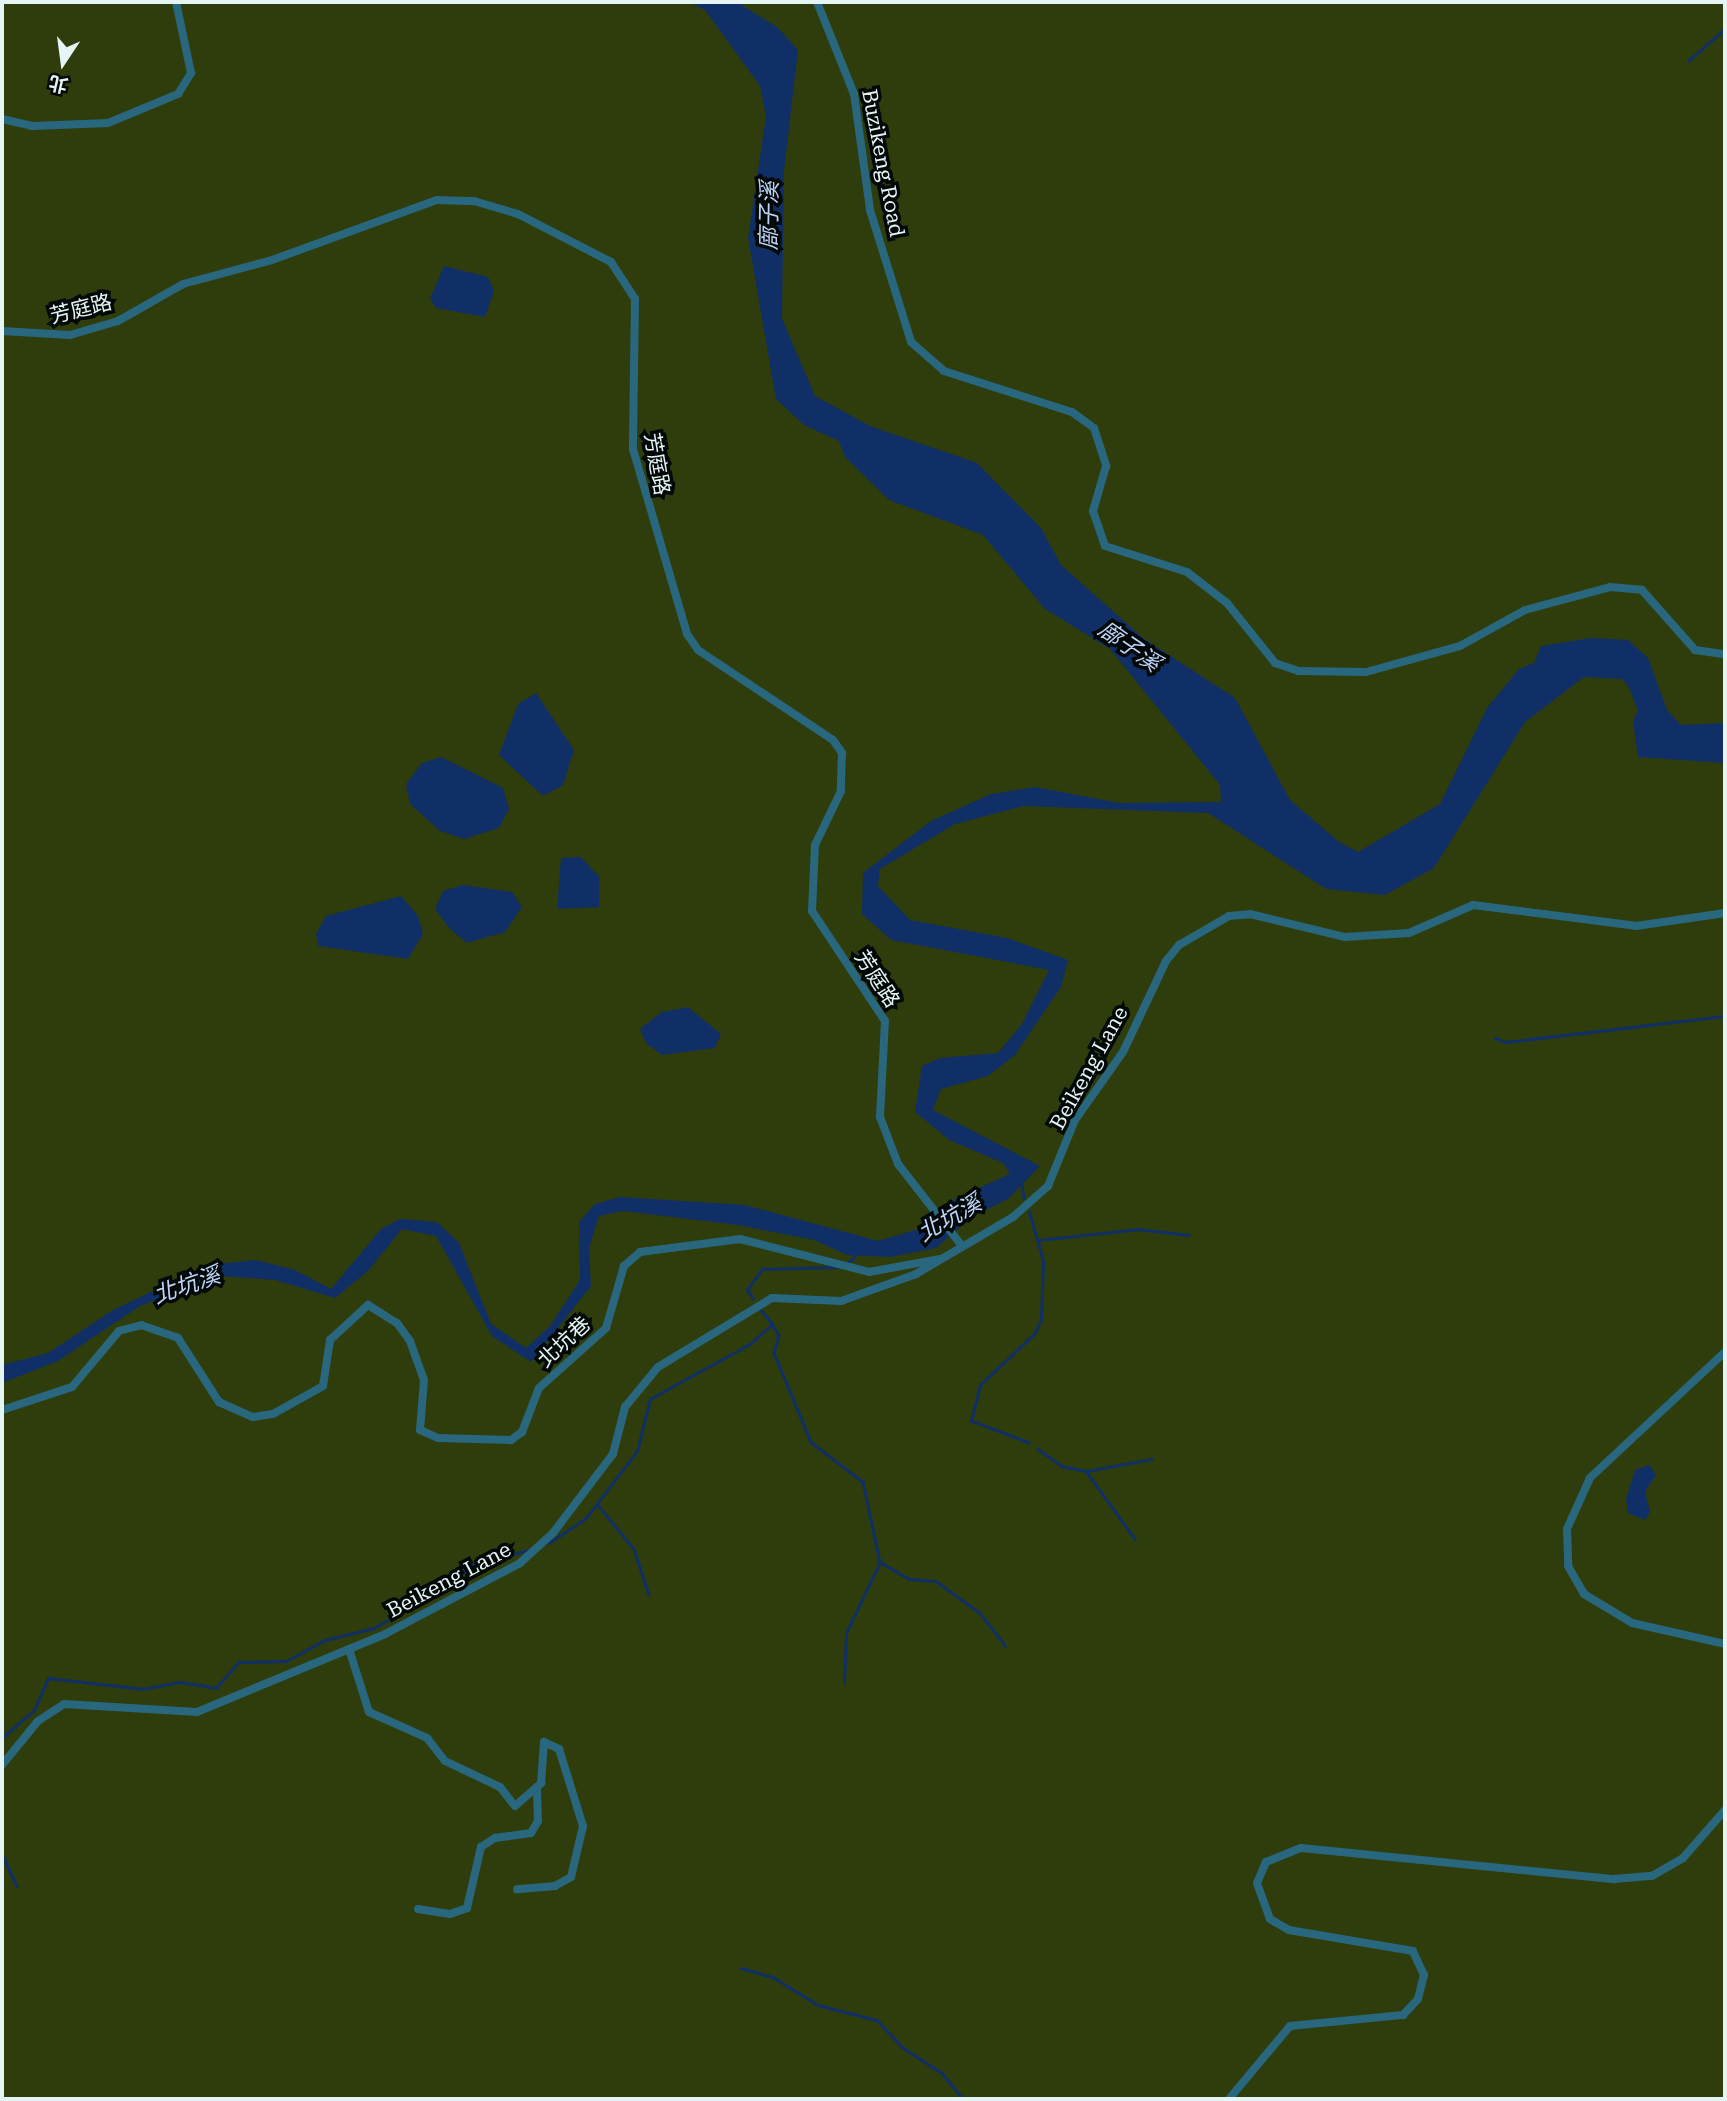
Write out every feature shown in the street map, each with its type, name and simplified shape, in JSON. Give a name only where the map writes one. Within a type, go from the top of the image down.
[{"type":"street","points":[[2,118],[32,126],[108,122],[178,94],[191,73],[176,2]]},
{"type":"street","name":"Buzikeng Road","points":[[817,2],[854,94],[870,210],[911,342],[944,371],[1072,412],[1094,428],[1106,466],[1093,511],[1105,546],[1187,572],[1227,603],[1275,663],[1298,671],[1366,672],[1460,646],[1525,610],[1610,587],[1642,590],[1695,650],[1725,654]]},
{"type":"street","name":"芳庭路","points":[[2,331],[70,335],[118,321],[184,284],[272,260],[437,200],[474,201],[518,214],[611,262],[635,299],[633,449],[687,635],[698,649],[832,740],[842,753],[841,791],[815,845],[813,911],[885,1021],[880,1117],[898,1164],[961,1246]]},
{"type":"street","name":"Beikeng Lane","points":[[2,1765],[38,1721],[64,1704],[197,1712],[349,1649],[520,1563],[545,1541],[613,1454],[625,1407],[658,1367],[772,1298],[841,1301],[881,1289],[1013,1217],[1048,1186],[1075,1120],[1123,1052],[1166,961],[1179,945],[1229,916],[1251,914],[1345,937],[1409,933],[1473,905],[1636,926],[1725,913]]},
{"type":"street","name":"北坑巷","points":[[2,1410],[72,1387],[119,1331],[141,1325],[178,1338],[219,1402],[253,1417],[273,1414],[323,1386],[330,1340],[368,1305],[397,1323],[410,1341],[424,1380],[420,1430],[438,1438],[510,1440],[522,1432],[539,1388],[606,1328],[624,1266],[640,1252],[740,1239],[869,1272],[939,1259]]},
{"type":"street","points":[[1725,1352],[1595,1471],[1567,1529],[1567,1566],[1584,1594],[1632,1623],[1725,1644]]},
{"type":"street","points":[[349,1649],[369,1713],[427,1738],[445,1761],[500,1787],[515,1806],[537,1787]]},
{"type":"street","points":[[418,1909],[450,1914],[467,1908],[481,1847],[495,1838],[531,1833],[538,1821],[537,1787],[544,1742],[568,1763],[583,1826],[571,1877],[555,1886],[517,1889]]},
{"type":"street","points":[[1229,2099],[1290,2026],[1403,2015],[1418,1999],[1424,1975],[1413,1951],[1289,1930],[1270,1919],[1257,1883],[1266,1862],[1301,1848],[1614,1879],[1652,1876],[1682,1858],[1725,1810]]},
{"type":"green space","points":[[2,2],[1725,2],[1725,2099],[2,2099]]},
{"type":"water","points":[[688,2],[737,2],[777,27],[798,50],[784,171],[782,319],[815,396],[870,426],[977,463],[1041,528],[1061,565],[1143,638],[1235,698],[1290,800],[1339,842],[1358,852],[1440,804],[1487,708],[1519,669],[1534,663],[1541,646],[1591,638],[1628,640],[1648,658],[1667,710],[1681,725],[1725,723],[1725,763],[1638,757],[1633,722],[1638,710],[1628,686],[1622,679],[1584,677],[1525,722],[1434,868],[1385,895],[1326,889],[1208,813],[1024,806],[955,824],[880,869],[878,886],[910,920],[1007,938],[1068,960],[1061,987],[1015,1055],[988,1076],[941,1089],[933,1110],[1040,1166],[1008,1199],[972,1217],[936,1248],[891,1257],[847,1255],[814,1240],[738,1225],[623,1211],[599,1216],[589,1248],[591,1286],[531,1362],[492,1336],[436,1236],[402,1229],[368,1271],[335,1298],[275,1280],[220,1276],[140,1306],[58,1361],[2,1383],[2,1365],[48,1353],[113,1310],[208,1265],[256,1260],[295,1270],[331,1289],[381,1229],[400,1219],[437,1222],[459,1243],[491,1324],[526,1348],[550,1326],[580,1280],[579,1222],[595,1204],[620,1197],[745,1205],[878,1241],[925,1227],[956,1198],[1010,1174],[1003,1163],[949,1140],[915,1112],[922,1066],[940,1058],[998,1053],[1022,1024],[1049,970],[891,940],[862,914],[863,873],[931,821],[991,794],[1035,787],[1119,803],[1221,802],[1220,785],[1110,649],[1045,609],[983,535],[889,500],[845,457],[839,441],[804,425],[776,399],[748,238],[766,116],[760,86],[705,10]]},
{"type":"water","points":[[444,266],[488,277],[494,291],[485,317],[436,308],[430,299]]},
{"type":"water","points":[[536,693],[574,750],[563,785],[543,796],[499,755],[518,704]]},
{"type":"water","points":[[441,757],[503,788],[509,809],[499,828],[464,839],[440,831],[410,804],[406,784],[422,763]]},
{"type":"water","points":[[581,857],[599,877],[599,907],[557,909],[561,858]]},
{"type":"water","points":[[463,885],[512,892],[522,907],[505,932],[467,943],[449,928],[435,909],[443,891]]},
{"type":"water","points":[[401,896],[418,916],[423,934],[408,959],[318,946],[316,934],[326,916]]},
{"type":"water","points":[[688,1007],[721,1034],[715,1048],[662,1055],[646,1043],[640,1029],[662,1012]]},
{"type":"water","points":[[1649,1465],[1656,1475],[1645,1492],[1650,1512],[1645,1520],[1628,1513],[1626,1499],[1635,1470]]},
{"type":"waterway","points":[[1688,61],[1725,29]]},
{"type":"waterway","points":[[1495,1038],[1506,1042],[1725,1016]]},
{"type":"waterway","points":[[1022,1185],[1024,1198]]},
{"type":"waterway","points":[[1029,1212],[1043,1261],[1041,1319],[1035,1333],[980,1385],[971,1421],[1029,1443]]},
{"type":"waterway","points":[[1039,1240],[1138,1229],[1189,1235]]},
{"type":"waterway","points":[[848,1263],[858,1253]]},
{"type":"waterway","points":[[753,1299],[747,1290],[762,1269],[839,1267]]},
{"type":"waterway","points":[[549,1543],[586,1518],[637,1451],[650,1399],[750,1344],[772,1324],[761,1311]]},
{"type":"waterway","points":[[772,1324],[779,1335],[774,1353],[811,1442],[863,1482],[880,1562],[909,1579],[936,1581],[980,1613],[1005,1645]]},
{"type":"waterway","points":[[1037,1448],[1062,1466],[1086,1471],[1135,1539]]},
{"type":"waterway","points":[[1087,1471],[1152,1459]]},
{"type":"waterway","points":[[598,1505],[634,1549],[649,1595]]},
{"type":"waterway","points":[[2,1738],[34,1710],[48,1678],[143,1689],[180,1682],[216,1688],[239,1662],[286,1661],[325,1640],[374,1628],[456,1580],[468,1566],[528,1550]]},
{"type":"waterway","points":[[844,1683],[846,1633],[880,1562]]},
{"type":"waterway","points":[[2,1854],[17,1886]]},
{"type":"waterway","points":[[741,1968],[773,1977],[818,2005],[877,2020],[902,2047],[942,2073],[963,2099]]},
{"type":"water label","name":"廍子溪","points":[[770,216]]},
{"type":"water label","name":"廍子溪","points":[[1129,647]]},
{"type":"water label","name":"北坑溪","points":[[950,1219]]},
{"type":"water label","name":"北坑溪","points":[[187,1286]]}]
